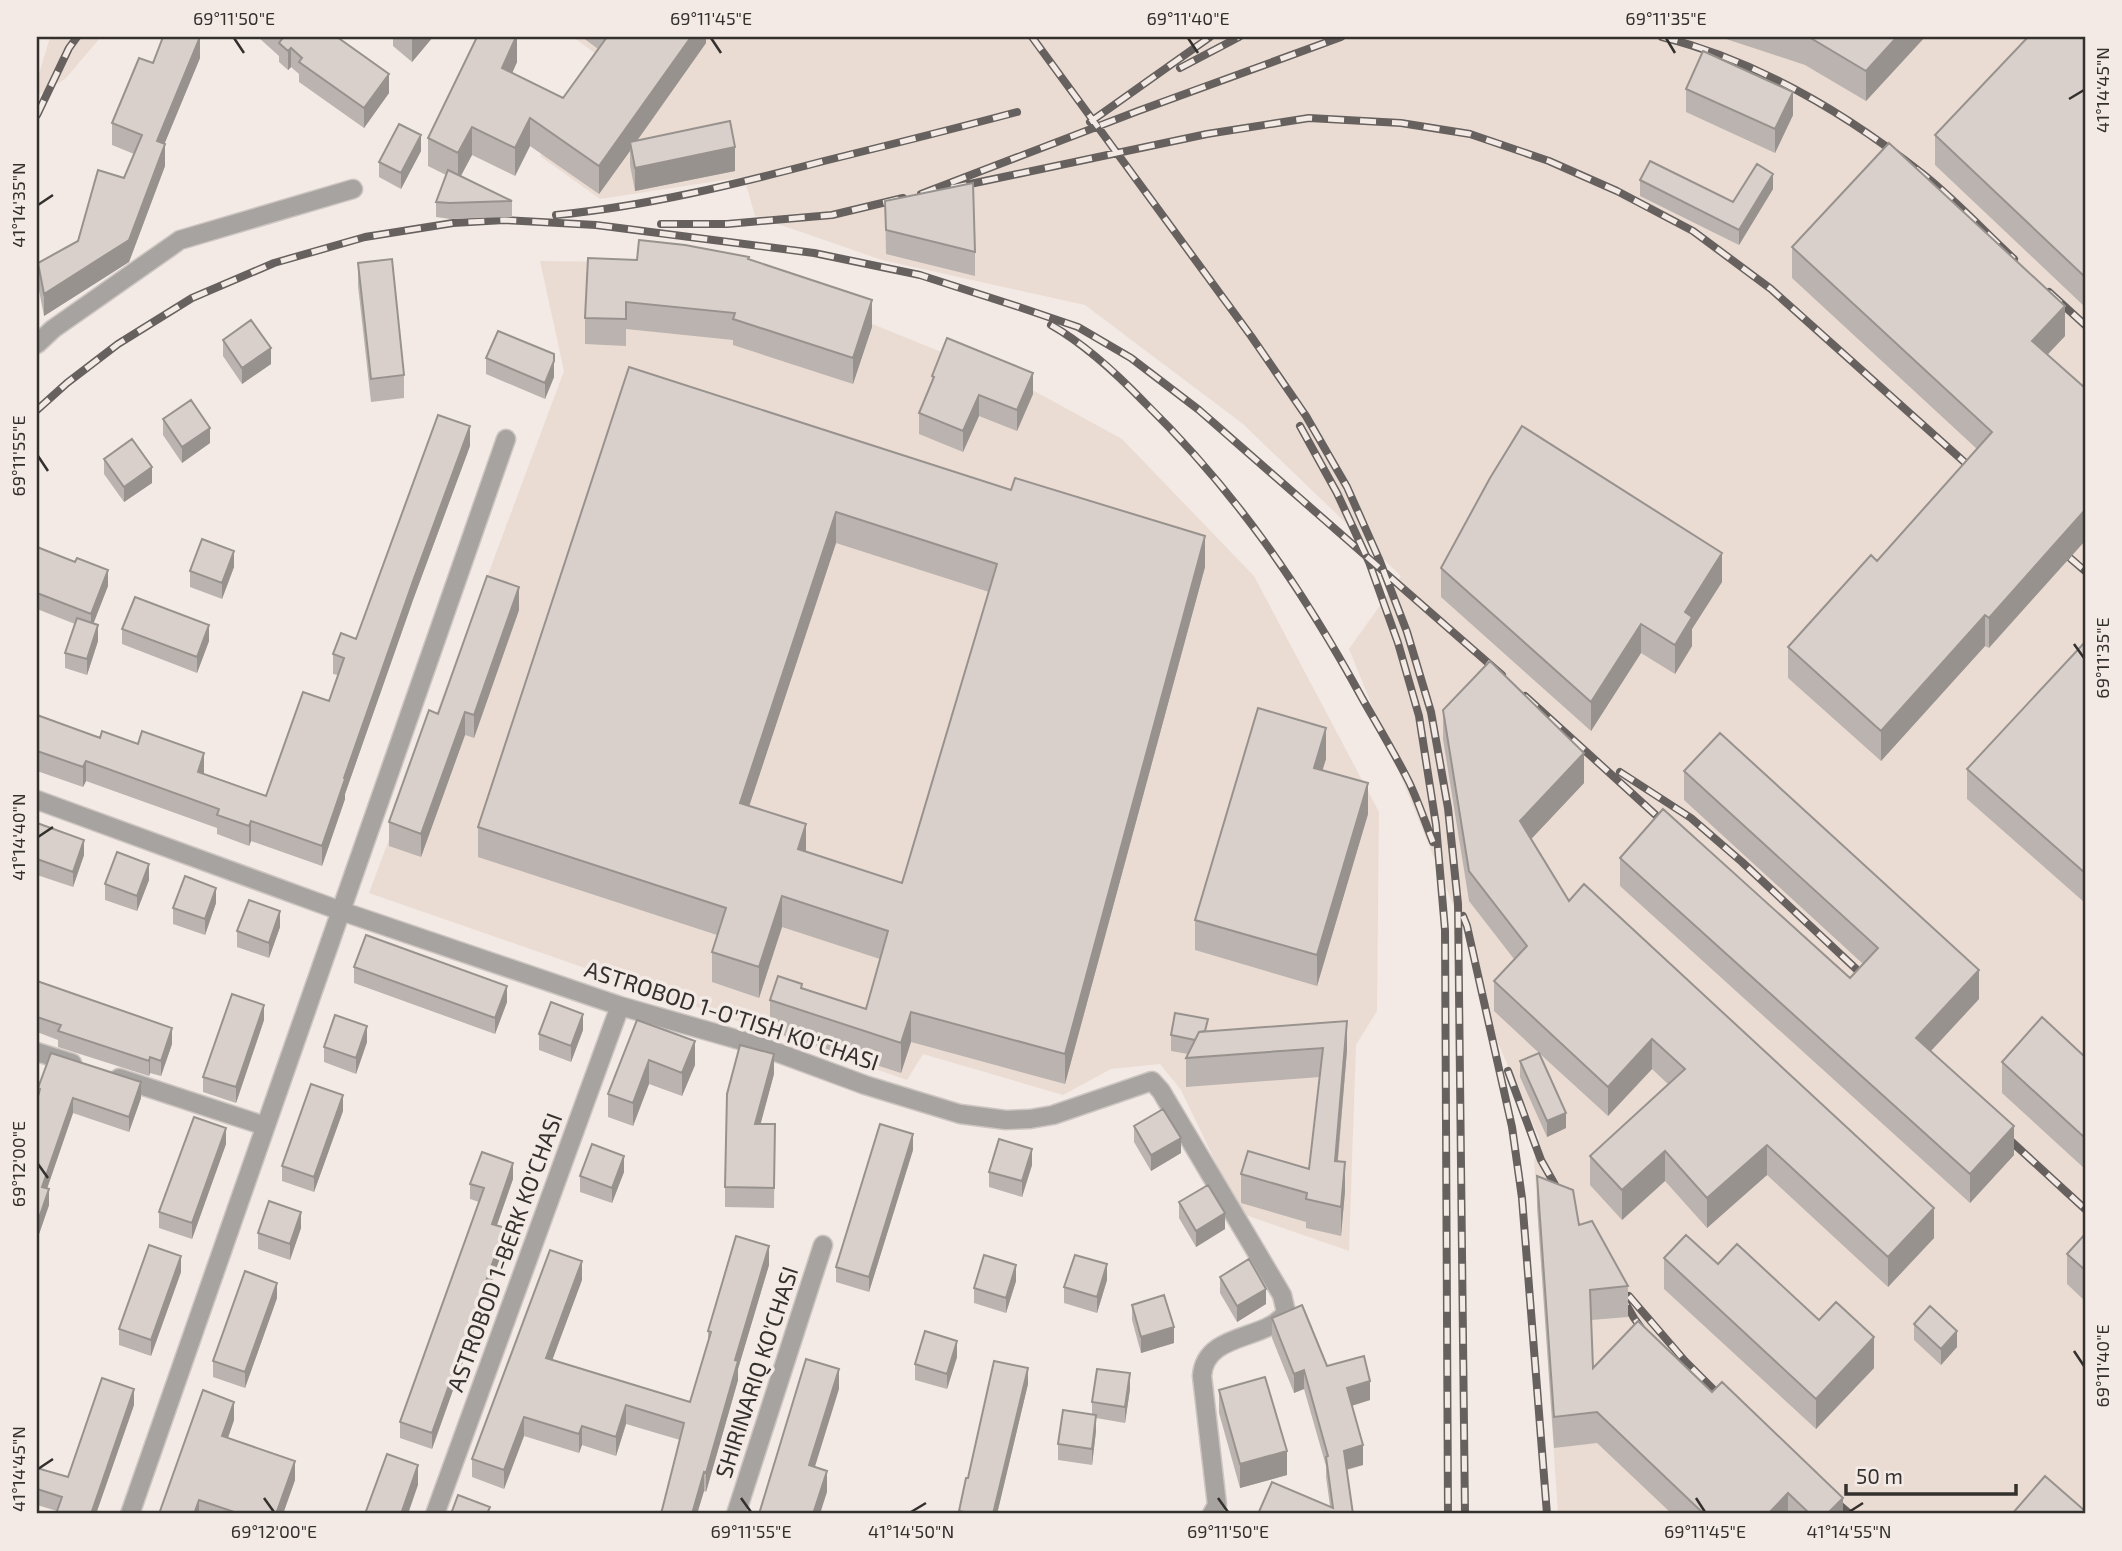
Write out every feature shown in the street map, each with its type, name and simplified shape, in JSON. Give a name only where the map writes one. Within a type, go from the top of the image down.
[{"type":"street","points":[[37,344],[53,329],[180,240],[353,190]]},
{"type":"street","points":[[130,1514],[506,439]]},
{"type":"street","name":"ASTROBOD 1-O'TISH KO'CHASI","points":[[37,800],[341,911],[620,1006],[757,1045],[865,1085],[960,1114],[1006,1120],[1030,1119],[1053,1115],[1152,1081],[1161,1091],[1282,1295],[1286,1312],[1278,1321],[1222,1345],[1203,1366],[1217,1505],[1212,1514]]},
{"type":"street","name":"ASTROBOD 1-BERK KO'CHASI","points":[[435,1514],[620,1006]]},
{"type":"street","points":[[37,1052],[265,1126]]},
{"type":"street","name":"SHIRINARIQ KO'CHASI","points":[[736,1514],[822,1245]]},
{"type":"shaded area","points":[[50,37],[101,37],[65,79],[37,96],[37,81]]},
{"type":"shaded area","points":[[573,37],[2085,37],[2085,1514],[1558,1514],[1534,1161],[1539,1138],[1495,1036],[1467,939],[1349,649],[1401,576],[1243,424],[1085,305],[882,260],[755,216],[744,177],[600,199],[540,156],[604,60]]},
{"type":"shaded area","points":[[540,261],[635,262],[752,275],[1027,387],[1122,439],[1254,576],[1379,812],[1377,1011],[1356,1045],[1349,1251],[1240,1213],[1181,1090],[1160,1064],[1111,1069],[1063,1095],[923,1054],[907,1080],[369,893],[564,371]]},
{"type":"building","points":[[163,37],[200,37],[157,141],[165,144],[129,240],[44,294],[38,263],[78,241],[98,170],[124,178],[142,135],[112,123],[139,58],[153,63]]},
{"type":"building","points":[[279,37],[337,37],[389,74],[364,108],[299,62],[302,58],[291,48],[288,51],[279,43],[282,39]]},
{"type":"building","points":[[477,37],[516,37],[502,68],[563,98],[607,37],[691,37],[599,166],[530,118],[515,148],[472,127],[458,153],[428,138]]},
{"type":"building","points":[[1809,37],[1897,37],[1866,71]]},
{"type":"building","points":[[2028,37],[2085,37],[2085,277],[1935,135]]},
{"type":"building","points":[[1703,51],[1793,92],[1775,129],[1686,89]]},
{"type":"building","points":[[730,121],[735,147],[635,168],[630,142]]},
{"type":"building","points":[[399,124],[421,135],[401,173],[379,162]]},
{"type":"building","points":[[1889,143],[2065,306],[2032,341],[2085,388],[2085,510],[1989,618],[1985,615],[1881,731],[1788,647],[1871,555],[1877,561],[1992,432],[1792,247]]},
{"type":"building","points":[[1650,161],[1733,202],[1757,164],[1773,174],[1739,230],[1640,180]]},
{"type":"building","points":[[448,170],[512,201],[436,202]]},
{"type":"building","points":[[973,183],[975,252],[886,230],[885,201]]},
{"type":"building","points":[[639,240],[749,257],[748,259],[872,300],[853,358],[733,319],[735,313],[626,302],[626,319],[585,318],[588,258],[637,260]]},
{"type":"building","points":[[392,259],[404,375],[371,379],[358,263]]},
{"type":"building","points":[[251,320],[271,348],[242,368],[223,340]]},
{"type":"building","points":[[498,331],[554,354],[545,383],[486,358]]},
{"type":"building","points":[[947,338],[1033,373],[1017,410],[979,395],[963,431],[919,413]]},
{"type":"building","points":[[629,367],[1011,490],[1015,478],[1205,536],[1065,1054],[911,1012],[901,1043],[770,1000],[778,976],[802,984],[801,988],[866,1009],[888,931],[782,896],[759,967],[712,952],[726,908],[478,827]],"holes":[[[836,512],[997,564],[902,883],[798,849],[806,824],[740,803]]]},
{"type":"building","points":[[191,400],[210,428],[182,447],[163,419]]},
{"type":"building","points":[[438,415],[470,426],[413,581],[322,846],[251,821],[249,826],[217,815],[219,809],[86,761],[83,767],[37,751],[37,715],[100,738],[102,731],[138,744],[142,731],[204,753],[198,772],[266,796],[303,692],[329,701],[344,658],[333,654],[341,633],[356,639]]},
{"type":"building","points":[[1522,426],[1722,553],[1685,612],[1692,617],[1675,645],[1641,624],[1591,702],[1441,568]]},
{"type":"building","points":[[132,439],[152,467],[124,487],[104,459]]},
{"type":"building","points":[[202,539],[234,551],[222,583],[190,571]]},
{"type":"building","points":[[37,547],[75,562],[77,558],[108,570],[91,614],[37,593]]},
{"type":"building","points":[[487,576],[519,587],[474,715],[465,712],[421,834],[389,822],[429,710],[438,714]]},
{"type":"building","points":[[135,597],[209,625],[197,657],[122,629]]},
{"type":"building","points":[[77,618],[98,625],[87,659],[65,653]]},
{"type":"building","points":[[2085,642],[2085,873],[1967,769]]},
{"type":"building","points":[[1490,661],[1584,753],[1520,821],[1569,901],[1584,884],[1934,1208],[1888,1257],[1767,1145],[1707,1198],[1665,1151],[1622,1190],[1590,1156],[1685,1069],[1652,1039],[1608,1087],[1494,981],[1527,946],[1469,871],[1443,710]]},
{"type":"building","points":[[1258,708],[1326,728],[1314,768],[1368,783],[1317,955],[1195,920]]},
{"type":"building","points":[[1720,733],[1979,970],[1916,1038],[2014,1126],[1970,1174],[1620,858],[1663,809],[1850,978],[1878,948],[1684,771]]},
{"type":"building","points":[[37,823],[84,840],[73,872],[37,859]]},
{"type":"building","points":[[117,852],[149,864],[137,896],[105,884]]},
{"type":"building","points":[[185,876],[216,888],[205,919],[173,908]]},
{"type":"building","points":[[249,900],[280,911],[269,943],[237,931]]},
{"type":"building","points":[[366,935],[507,986],[495,1018],[354,967]]},
{"type":"building","points":[[37,981],[172,1028],[161,1061],[150,1057],[149,1061],[58,1031],[61,1025],[37,1017]]},
{"type":"building","points":[[232,994],[264,1005],[236,1087],[203,1077]]},
{"type":"building","points":[[551,1002],[583,1014],[571,1046],[539,1034]]},
{"type":"building","points":[[1175,1013],[1208,1019],[1205,1031],[1199,1032],[1195,1040],[1171,1035]]},
{"type":"building","points":[[335,1015],[367,1026],[356,1058],[324,1047]]},
{"type":"building","points":[[2042,1017],[2085,1057],[2085,1138],[2002,1062]]},
{"type":"building","points":[[637,1020],[695,1041],[682,1073],[649,1060],[633,1103],[608,1094]]},
{"type":"building","points":[[1347,1021],[1335,1161],[1345,1162],[1341,1207],[1306,1199],[1307,1193],[1241,1174],[1248,1151],[1309,1169],[1323,1048],[1186,1058],[1199,1032]]},
{"type":"building","points":[[740,1045],[774,1054],[755,1124],[775,1124],[774,1188],[725,1187],[727,1094]]},
{"type":"building","points":[[51,1053],[141,1082],[129,1117],[73,1098],[42,1187],[49,1189],[37,1221],[38,1088]]},
{"type":"building","points":[[1539,1053],[1566,1113],[1547,1121],[1520,1061]]},
{"type":"building","points":[[311,1084],[343,1095],[314,1177],[282,1166]]},
{"type":"building","points":[[1163,1109],[1181,1138],[1151,1155],[1134,1126]]},
{"type":"building","points":[[194,1117],[226,1128],[192,1223],[159,1212]]},
{"type":"building","points":[[880,1124],[913,1134],[869,1277],[836,1267]]},
{"type":"building","points":[[999,1139],[1032,1149],[1022,1181],[989,1172]]},
{"type":"building","points":[[592,1144],[624,1156],[612,1188],[580,1176]]},
{"type":"building","points":[[482,1152],[513,1163],[492,1224],[505,1228],[432,1433],[400,1422],[484,1188],[470,1184]]},
{"type":"building","points":[[1537,1176],[1573,1190],[1579,1225],[1592,1221],[1628,1286],[1590,1290],[1593,1368],[1638,1321],[1712,1392],[1722,1382],[1843,1498],[1827,1514],[1810,1514],[1788,1493],[1768,1514],[1704,1514],[1597,1412],[1554,1417]]},
{"type":"building","points":[[1208,1185],[1225,1213],[1196,1231],[1179,1202]]},
{"type":"building","points":[[269,1201],[301,1212],[290,1244],[258,1233]]},
{"type":"building","points":[[2085,1234],[2085,1270],[2067,1254]]},
{"type":"building","points":[[1686,1235],[1718,1264],[1737,1244],[1819,1320],[1836,1302],[1874,1337],[1816,1399],[1664,1258]]},
{"type":"building","points":[[736,1236],[769,1246],[735,1360],[738,1361],[706,1473],[704,1472],[692,1514],[661,1514],[684,1423],[626,1405],[616,1437],[582,1426],[579,1434],[524,1417],[504,1470],[472,1459],[550,1250],[582,1261],[546,1358],[690,1402]]},
{"type":"building","points":[[149,1245],[181,1256],[151,1340],[119,1329]]},
{"type":"building","points":[[984,1255],[1016,1265],[1006,1298],[974,1288]]},
{"type":"building","points":[[1075,1255],[1107,1264],[1097,1297],[1064,1287]]},
{"type":"building","points":[[1249,1259],[1266,1289],[1237,1306],[1220,1277]]},
{"type":"building","points":[[245,1271],[277,1283],[245,1372],[213,1361]]},
{"type":"building","points":[[1164,1295],[1174,1327],[1141,1337],[1132,1305]]},
{"type":"building","points":[[1302,1305],[1327,1366],[1364,1356],[1370,1381],[1347,1388],[1363,1445],[1344,1451],[1353,1514],[1258,1514],[1272,1482],[1333,1508],[1328,1456],[1304,1370],[1294,1374],[1272,1318]]},
{"type":"building","points":[[1930,1306],[1957,1331],[1941,1349],[1914,1324]]},
{"type":"building","points":[[925,1331],[957,1341],[947,1374],[915,1364]]},
{"type":"building","points":[[806,1359],[839,1369],[809,1465],[827,1471],[813,1514],[759,1514]]},
{"type":"building","points":[[994,1361],[1028,1368],[993,1514],[974,1514],[959,1511]]},
{"type":"building","points":[[1097,1369],[1130,1373],[1125,1407],[1092,1402]]},
{"type":"building","points":[[1265,1377],[1287,1451],[1240,1464],[1219,1390]]},
{"type":"building","points":[[102,1378],[134,1389],[91,1514],[56,1514],[62,1497],[37,1489],[37,1468],[68,1477]]},
{"type":"building","points":[[203,1390],[234,1402],[222,1436],[295,1461],[276,1514],[240,1514],[199,1500],[194,1514],[159,1514]]},
{"type":"building","points":[[1063,1410],[1096,1415],[1092,1449],[1058,1444]]},
{"type":"building","points":[[387,1454],[418,1465],[401,1514],[365,1514]]},
{"type":"building","points":[[2045,1476],[2085,1511],[2085,1514],[2012,1514]]},
{"type":"building","points":[[458,1495],[490,1507],[487,1514],[451,1514]]},
{"type":"railway","points":[[37,115],[77,37]]},
{"type":"railway","points":[[1032,37],[1251,336],[1306,416],[1347,487],[1379,559],[1407,632],[1431,712],[1448,808],[1458,904],[1465,1514]]},
{"type":"railway","points":[[1090,122],[1210,37]]},
{"type":"railway","points":[[1180,68],[1239,37]]},
{"type":"railway","points":[[921,194],[1341,37]]},
{"type":"railway","points":[[1662,37],[1733,60],[1833,111],[1924,175],[2014,259]]},
{"type":"railway","points":[[556,215],[624,206],[725,186],[1017,112]]},
{"type":"railway","points":[[951,188],[1207,134],[1309,118],[1401,123],[1470,134],[1549,161],[1617,191],[1693,231],[1771,289],[1980,476]]},
{"type":"railway","points":[[661,224],[727,224],[832,215],[903,198]]},
{"type":"railway","points":[[37,410],[118,344],[192,298],[274,263],[365,237],[453,223],[504,220],[596,225],[814,253],[920,275],[1019,307],[1078,327],[1131,358],[1199,410],[1502,675]]},
{"type":"railway","points":[[2049,292],[2085,325]]},
{"type":"railway","points":[[1051,325],[1089,351],[1112,371],[1178,436],[1265,542],[1339,657],[1392,750],[1412,789],[1433,842]]},
{"type":"railway","points":[[1300,426],[1337,493],[1369,562],[1398,643],[1419,716],[1436,825],[1445,930],[1448,1514]]},
{"type":"railway","points":[[2070,558],[2085,571]]},
{"type":"railway","points":[[1525,696],[1670,828]]},
{"type":"railway","points":[[1620,772],[1691,818],[1869,981]]},
{"type":"railway","points":[[1463,916],[1512,1127],[1522,1198],[1547,1514]]},
{"type":"railway","points":[[1508,1071],[1541,1160],[1563,1199]]},
{"type":"railway","points":[[2000,1131],[2085,1209]]},
{"type":"railway","points":[[1619,1292],[1649,1339]]},
{"type":"railway","points":[[1629,1296],[1685,1361],[1728,1404]]},
{"type":"railway","points":[[1829,1496],[1850,1514]]}]
